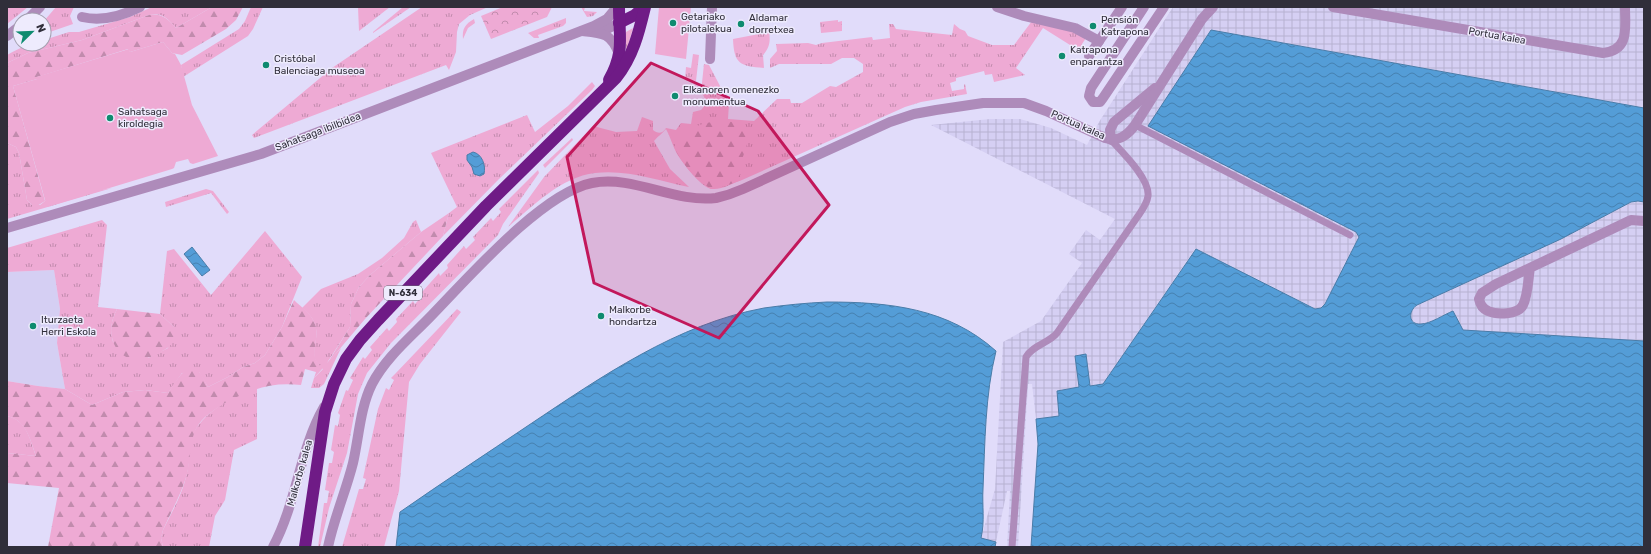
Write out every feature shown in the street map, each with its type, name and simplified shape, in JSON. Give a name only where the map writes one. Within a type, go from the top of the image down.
[{"type":"highway","name":"N-634","points":[[601,93],[615,67],[619,54],[618,7]]},
{"type":"highway","name":"N-634","points":[[305,547],[321,430],[328,400],[346,359],[373,325],[502,189],[616,78],[627,63],[638,35],[644,7]]},
{"type":"highway","points":[[619,23],[635,15],[644,7]]},
{"type":"street","points":[[82,17],[100,20],[140,7]]},
{"type":"street","name":"Sahatsaga ibilbidea","points":[[7,228],[257,155],[580,31],[607,19],[618,7]]},
{"type":"street","points":[[710,59],[712,7]]},
{"type":"street","points":[[997,7],[1024,16],[1076,28],[1099,41]]},
{"type":"street","points":[[1089,56],[1122,7]]},
{"type":"street","points":[[1144,7],[1091,88],[1089,96],[1093,102],[1098,102],[1103,98],[1164,7]]},
{"type":"street","name":"Portua kalea","points":[[328,547],[352,464],[365,403],[376,377],[401,347],[489,256],[521,227],[564,194],[584,185],[606,182],[623,183],[691,197],[709,198],[721,196],[748,187],[890,122],[925,112],[983,103],[1024,103],[1039,108],[1111,140],[1124,136],[1135,125],[1202,19],[1212,7]]},
{"type":"street","name":"Portua kalea","points":[[1333,7],[1603,54],[1615,51],[1622,45],[1624,35],[1625,7]]},
{"type":"street","points":[[580,31],[603,29],[619,23]]},
{"type":"street","points":[[580,31],[596,32],[606,35],[614,42],[619,54]]},
{"type":"street","points":[[1111,140],[1110,130],[1114,122],[1164,80]]},
{"type":"street","points":[[1530,268],[1524,304],[1520,310],[1496,313],[1488,311],[1482,306],[1479,297],[1484,291],[1530,268],[1631,220],[1644,220]]},
{"type":"street","name":"Malkorbe kalea","points":[[273,547],[289,510],[310,436],[328,400]]},
{"type":"lane","points":[[1135,125],[1350,235]]},
{"type":"lane","points":[[1012,547],[1024,360],[1030,352],[1050,340],[1056,334],[1143,208],[1148,193],[1138,171],[1111,140]]},
{"type":"highlighted area","points":[[651,63],[758,111],[829,205],[719,338],[594,283],[567,157]]},
{"type":"shaded area","points":[[1173,7],[1644,7],[1644,108],[1211,30],[1149,126],[1356,232],[1359,237],[1325,304],[1321,308],[1315,309],[1195,249],[1103,384],[1090,387],[1086,355],[1079,388],[1057,391],[1059,416],[1036,419],[1032,384],[1028,384],[1018,547],[1007,547],[1010,491],[1007,491],[996,542],[981,538],[995,489],[1003,342],[1041,321],[1082,263],[1069,254],[1086,230],[1100,240],[1115,219],[931,125],[990,119],[1020,119],[1051,128],[1087,145],[1099,122]]},
{"type":"shaded area","points":[[1631,202],[1644,202],[1644,341],[1462,330],[1416,324],[1411,320],[1411,312],[1417,305],[1560,239]]},
{"type":"shaded area","name":"Iturzaeta Herri Eskola","points":[[54,270],[60,309],[57,343],[65,389],[7,381],[7,272]]},
{"type":"green space","points":[[7,7],[28,7],[22,12],[12,12],[12,20],[7,24]]},
{"type":"green space","points":[[56,7],[74,7],[70,16],[73,24],[52,31],[52,12]]},
{"type":"green space","points":[[152,7],[212,7],[176,28],[161,15],[154,14],[82,40],[52,47],[52,37],[69,32],[79,32],[130,17]]},
{"type":"green space","points":[[212,7],[243,7],[236,20],[226,29],[182,55],[172,53],[163,42],[130,52],[128,49],[37,77],[37,79],[13,86],[45,201],[37,206],[32,205],[27,200],[19,153],[16,147],[7,143],[7,63],[28,53],[52,52],[52,47],[82,40],[149,15],[164,17],[176,28]]},
{"type":"green space","points":[[251,7],[263,7],[253,29],[248,36],[183,77],[181,65],[239,29],[245,21]]},
{"type":"green space","points":[[358,7],[390,7],[359,31]]},
{"type":"green space","points":[[403,7],[411,7],[373,33],[373,32]]},
{"type":"green space","points":[[422,7],[488,7],[470,15],[459,24],[456,52],[449,70],[446,65],[254,138],[252,135],[332,68]]},
{"type":"green space","points":[[503,7],[552,7],[547,17],[491,39],[481,16]]},
{"type":"green space","points":[[581,7],[585,7],[584,11],[597,12],[593,16],[587,17]]},
{"type":"green space","name":"Getariako pilotalekua","points":[[659,7],[691,7],[686,59],[655,54]]},
{"type":"green space","points":[[566,18],[566,23],[563,26],[538,35],[539,38],[534,38],[528,33]]},
{"type":"green space","points":[[474,19],[475,23],[468,28],[463,39],[465,27]]},
{"type":"green space","points":[[838,20],[838,22],[842,21],[842,31],[821,33],[820,22]]},
{"type":"green space","points":[[1032,21],[1076,32],[1086,38],[1078,50],[1043,28],[1016,68],[1025,75],[994,82],[992,74],[985,75],[984,71],[956,78],[956,81],[950,83],[952,91],[964,89],[965,84],[967,94],[921,102],[905,107],[742,180],[716,189],[712,189],[702,184],[692,174],[676,152],[666,129],[654,141],[670,169],[689,187],[631,174],[607,172],[595,173],[571,180],[559,186],[508,227],[544,177],[593,126],[616,132],[637,131],[642,117],[653,121],[653,130],[660,133],[666,128],[676,130],[681,123],[691,124],[693,112],[701,110],[705,104],[705,99],[701,92],[704,64],[709,65],[729,103],[728,119],[754,121],[777,99],[790,99],[791,103],[802,103],[830,86],[836,87],[863,72],[863,64],[854,58],[842,58],[831,64],[779,64],[770,68],[770,59],[777,51],[776,44],[808,43],[816,45],[872,37],[873,40],[890,38],[889,24],[893,24],[896,29],[952,35],[954,24],[965,31],[968,36],[992,45],[1014,45]]},
{"type":"green space","points":[[633,28],[627,49],[626,49],[626,32]]},
{"type":"green space","points":[[769,29],[769,43],[763,55],[764,68],[744,65],[740,62],[735,54],[733,39],[759,34],[758,30]]},
{"type":"green space","name":"Sahatsaga kiroldegia","points":[[163,42],[172,53],[175,54],[181,65],[192,105],[218,156],[193,164],[190,163],[188,159],[176,162],[174,168],[172,169],[47,207],[13,86],[37,79],[36,77],[129,49],[130,52]]},
{"type":"green space","points":[[13,52],[32,52],[7,63],[7,55]]},
{"type":"green space","points":[[693,54],[699,55],[696,81],[685,80],[686,67],[691,68]]},
{"type":"green space","points":[[592,82],[595,86],[592,90],[499,179],[443,236],[449,213],[457,207],[431,153],[527,115],[535,132],[568,106]]},
{"type":"green space","points":[[719,121],[734,122],[742,125],[747,130],[748,136],[740,167],[741,180],[726,186],[711,189],[690,171],[674,147],[677,141],[687,131],[699,125]]},
{"type":"green space","points":[[572,138],[573,140],[545,168],[543,165]]},
{"type":"green space","points":[[7,143],[16,147],[19,153],[27,200],[32,205],[40,205],[45,201],[112,188],[7,219]]},
{"type":"green space","points":[[538,170],[539,173],[503,224],[498,235],[391,343],[367,373],[358,394],[347,453],[329,508],[320,547],[318,547],[324,503],[327,503],[329,491],[325,490],[329,463],[332,463],[334,452],[331,450],[335,425],[338,426],[340,415],[338,413],[346,390],[348,391],[353,380],[350,378],[363,357],[365,359],[372,350],[370,347],[387,328],[389,331],[397,322],[396,319],[413,301],[415,304],[423,295],[422,292],[439,273],[440,276],[448,268],[447,265],[464,246],[466,249],[475,240],[473,237],[491,218],[493,221],[501,212],[499,209]]},
{"type":"green space","points":[[206,189],[213,191],[229,212],[227,214],[211,193],[166,207],[165,202]]},
{"type":"green space","points":[[449,213],[443,236],[365,319],[327,364],[350,327],[351,304],[359,287],[370,275],[421,232]]},
{"type":"green space","points":[[102,220],[107,225],[98,307],[117,309],[113,317],[112,325],[113,342],[148,358],[168,348],[174,327],[160,314],[167,251],[174,249],[211,295],[265,231],[302,277],[282,327],[265,355],[255,363],[243,367],[228,377],[208,387],[199,372],[182,373],[168,393],[145,390],[123,392],[92,405],[65,389],[57,343],[60,309],[54,270],[7,272],[7,248]]},
{"type":"green space","points":[[416,220],[421,232],[370,275],[359,287],[351,304],[350,327],[327,363],[341,348],[324,384],[319,388],[311,388],[314,378],[323,369],[318,364],[314,353],[316,331],[314,322],[310,315],[302,308],[321,289],[358,274],[382,258],[404,238],[413,222]]},
{"type":"green space","points":[[294,300],[314,320],[316,330],[315,358],[323,368],[314,378],[316,372],[305,369],[301,385],[290,384],[270,386],[253,390],[225,403],[202,421],[196,429],[192,440],[185,481],[163,530],[161,538],[163,547],[48,547],[59,488],[7,483],[7,453],[36,456],[23,426],[13,418],[7,416],[7,381],[65,389],[92,405],[123,392],[145,390],[168,393],[185,371],[194,368],[202,376],[208,387],[228,377],[243,367],[255,363],[265,355],[282,327]]},
{"type":"green space","points":[[117,309],[160,314],[174,327],[175,336],[173,342],[165,350],[148,358],[135,359],[123,355],[114,344],[111,330],[113,318]]},
{"type":"green space","points":[[457,309],[461,312],[420,364],[409,382],[399,491],[384,547],[342,547],[359,489],[363,489],[366,479],[363,478],[378,409],[386,388],[389,390],[394,380],[391,378]]},
{"type":"green space","points":[[257,388],[257,439],[234,450],[225,500],[215,516],[209,547],[163,547],[161,538],[163,530],[183,488],[188,468],[189,450],[196,428],[219,406]]},
{"type":"green space","points":[[7,416],[14,418],[23,426],[27,432],[36,456],[7,453]]},
{"type":"water","points":[[1211,30],[1644,108],[1644,202],[1631,202],[1561,239],[1417,305],[1412,311],[1411,317],[1417,324],[1425,324],[1453,311],[1463,330],[1644,341],[1644,547],[1031,547],[1038,444],[1036,419],[1059,416],[1057,391],[1079,387],[1075,356],[1086,354],[1090,386],[1103,384],[1196,249],[1315,309],[1321,308],[1325,304],[1359,237],[1356,232],[1148,126]]},
{"type":"water","points":[[473,152],[479,155],[483,160],[484,174],[480,176],[474,174],[472,167],[467,160],[467,155]]},
{"type":"water","points":[[192,247],[210,270],[202,276],[184,254]]},
{"type":"water","points":[[827,302],[873,304],[917,310],[958,325],[978,337],[996,351],[992,368],[986,419],[983,520],[981,538],[996,542],[995,547],[396,547],[400,512],[584,389],[641,354],[670,339],[701,326],[732,316],[764,308]]},
{"type":"place","name":"Getariako pilotalekua","points":[[673,23]]},
{"type":"place","name":"Aldamar dorretxea","points":[[741,24]]},
{"type":"place","name":"Pensión Katrapona","points":[[1093,26]]},
{"type":"place","name":"Katrapona enparantza","points":[[1062,56]]},
{"type":"place","name":"Cristóbal Balenciaga museoa","points":[[266,65]]},
{"type":"place","name":"Elkanoren omenezko monumentua","points":[[675,96]]},
{"type":"place","name":"Sahatsaga kiroldegia","points":[[110,118]]},
{"type":"place","name":"Malkorbe hondartza","points":[[601,316]]},
{"type":"place","name":"Iturzaeta Herri Eskola","points":[[33,326]]}]
